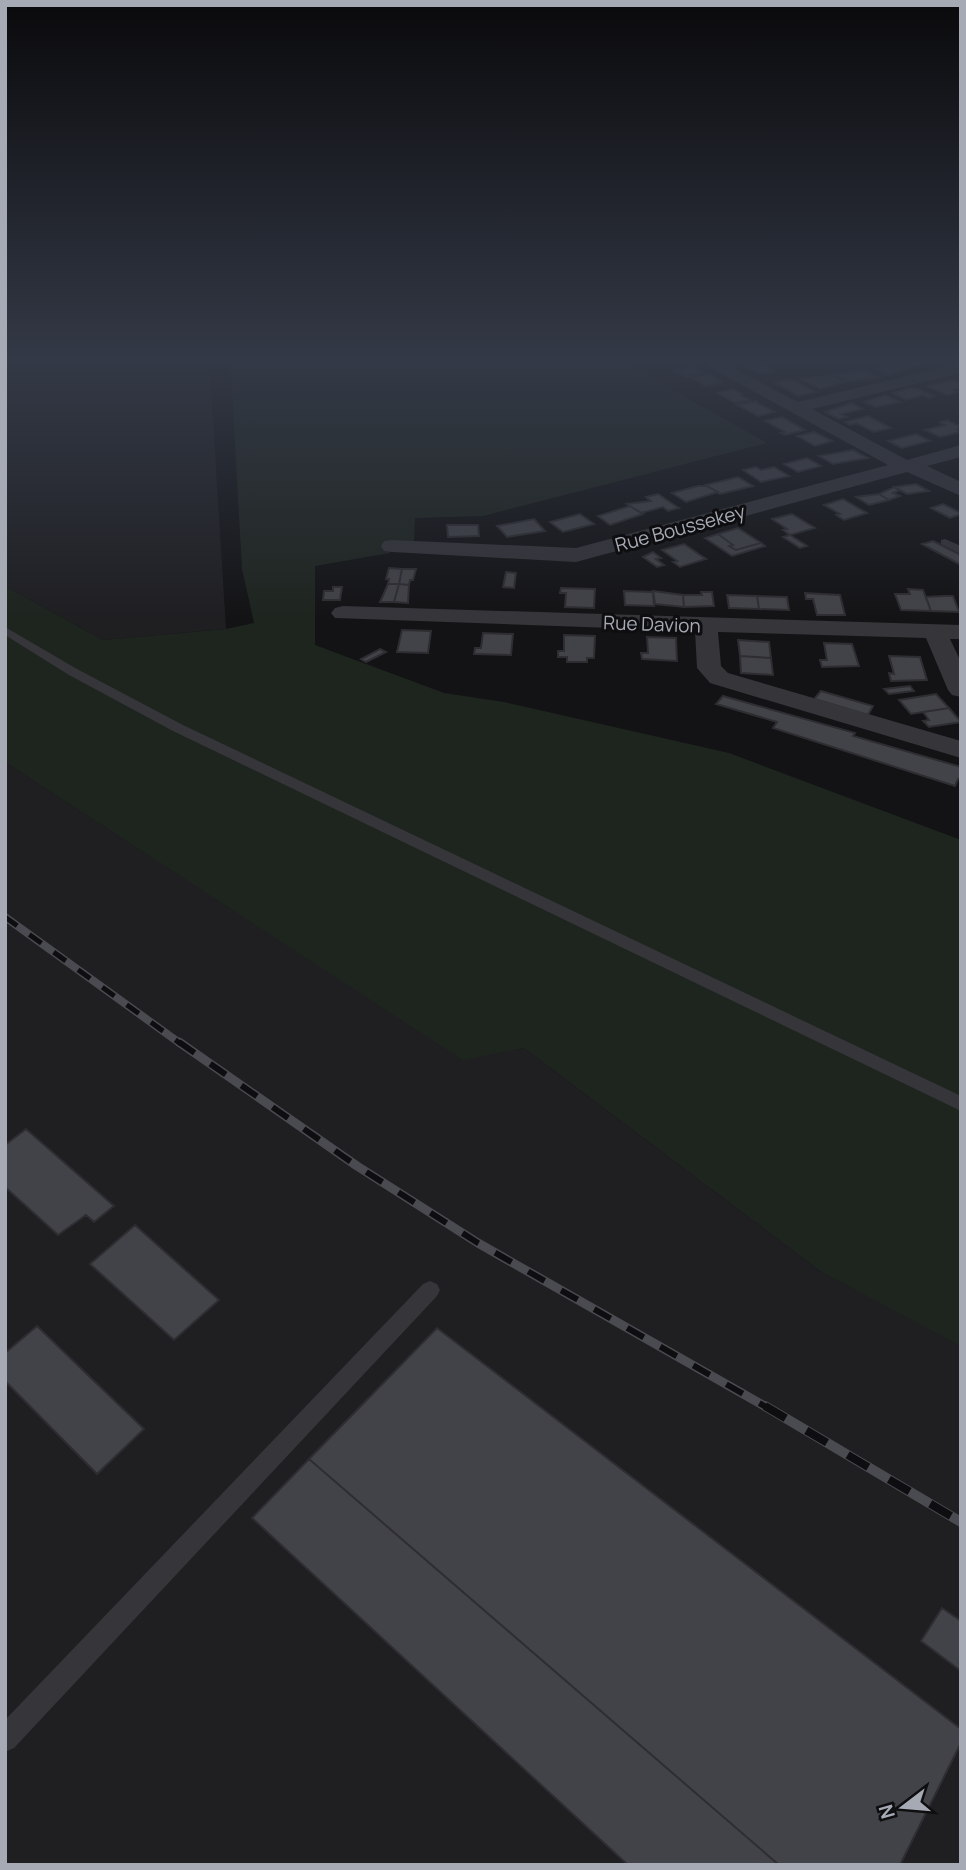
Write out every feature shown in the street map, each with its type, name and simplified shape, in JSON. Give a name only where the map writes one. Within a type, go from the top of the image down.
[{"type":"street","points":[[865,444],[961,491]]},
{"type":"street","name":"Rue Boussekey","points":[[392,546],[576,555],[961,451]]},
{"type":"street","name":"Rue Davion","points":[[343,613],[961,632]]},
{"type":"street","points":[[706,625],[709,668],[719,678],[961,750]]},
{"type":"street","points":[[936,632],[961,690]]},
{"type":"lane","points":[[945,542],[961,551]]},
{"type":"lane","points":[[5,630],[73,671],[200,738],[961,1104]]},
{"type":"lane","points":[[5,1739],[430,1290]]},
{"type":"shaded area","points":[[5,444],[214,444],[226,629],[103,640],[5,586]]},
{"type":"shaded area","points":[[235,444],[762,444],[483,516],[415,518],[414,542],[389,545],[390,553],[315,566],[315,645],[444,693],[504,702],[729,753],[961,840],[961,1346],[820,1271],[524,1048],[463,1060],[5,762],[5,586],[103,640],[226,629],[254,623],[242,569]]},
{"type":"shaded area","points":[[5,762],[463,1059],[524,1048],[820,1271],[961,1344],[961,1865],[5,1865]]},
{"type":"building","points":[[895,444],[917,444],[902,448]]},
{"type":"building","points":[[853,450],[868,458],[833,464],[819,456]]},
{"type":"building","points":[[807,458],[821,466],[798,472],[784,464]]},
{"type":"building","points":[[756,467],[761,470],[774,467],[789,476],[761,482],[743,470]]},
{"type":"building","points":[[738,477],[753,486],[720,494],[706,485]]},
{"type":"building","points":[[916,484],[929,491],[907,494],[894,487]]},
{"type":"building","points":[[707,486],[718,492],[686,502],[672,493]]},
{"type":"building","points":[[894,487],[900,490],[893,493],[900,496],[889,500],[879,494]]},
{"type":"building","points":[[658,494],[679,508],[668,511],[663,507],[641,513],[627,504],[651,501],[646,497]]},
{"type":"building","points":[[879,494],[889,500],[869,505],[856,497]]},
{"type":"building","points":[[843,499],[867,513],[844,520],[836,515],[840,514],[824,505]]},
{"type":"building","points":[[943,504],[961,514],[950,518],[931,508]]},
{"type":"building","points":[[630,506],[643,514],[610,525],[598,516]]},
{"type":"building","points":[[580,514],[594,524],[563,532],[550,522]]},
{"type":"building","points":[[792,514],[815,528],[790,535],[783,530],[787,529],[772,519]]},
{"type":"building","points":[[534,519],[545,531],[507,537],[497,526]]},
{"type":"building","points":[[447,525],[478,525],[479,536],[448,537]]},
{"type":"building","points":[[738,528],[761,543],[736,550],[718,534]]},
{"type":"building","points":[[718,534],[736,550],[761,543],[765,546],[732,556],[705,538]]},
{"type":"building","points":[[790,535],[807,546],[800,548],[783,537]]},
{"type":"building","points":[[933,541],[961,555],[961,565],[922,544]]},
{"type":"building","points":[[684,544],[706,559],[680,567],[673,562],[677,561],[662,550]]},
{"type":"building","points":[[653,552],[661,558],[656,559],[664,565],[657,567],[643,557]]},
{"type":"building","points":[[389,568],[402,569],[399,584],[388,584],[389,579],[386,579]]},
{"type":"building","points":[[402,569],[416,569],[409,585],[399,584]]},
{"type":"building","points":[[506,572],[516,573],[514,588],[503,587]]},
{"type":"building","points":[[388,584],[399,584],[394,602],[380,602]]},
{"type":"building","points":[[399,584],[409,585],[408,603],[394,602]]},
{"type":"building","points":[[333,587],[342,587],[340,600],[323,600],[324,591],[333,591]]},
{"type":"building","points":[[561,588],[595,589],[594,608],[565,607],[566,593],[560,593]]},
{"type":"building","points":[[908,589],[923,590],[931,611],[901,610],[895,594],[910,594]]},
{"type":"building","points":[[624,591],[653,592],[654,606],[625,605]]},
{"type":"building","points":[[653,591],[683,595],[684,607],[655,604]]},
{"type":"building","points":[[701,592],[712,592],[714,606],[684,607],[683,595],[702,595]]},
{"type":"building","points":[[805,593],[840,595],[845,615],[817,615],[813,599],[806,599]]},
{"type":"building","points":[[727,595],[757,596],[759,609],[729,608]]},
{"type":"building","points":[[757,596],[787,597],[789,610],[759,609]]},
{"type":"building","points":[[953,596],[959,612],[931,611],[926,597]]},
{"type":"building","points":[[402,630],[431,631],[428,653],[397,652]]},
{"type":"building","points":[[483,633],[513,634],[511,655],[474,654],[475,648],[481,648]]},
{"type":"building","points":[[564,635],[595,636],[594,658],[587,658],[587,662],[567,662],[567,657],[558,657],[558,651],[564,651]]},
{"type":"building","points":[[647,637],[676,638],[677,661],[642,659],[641,653],[648,653]]},
{"type":"building","points":[[738,640],[769,642],[771,658],[740,656]]},
{"type":"building","points":[[824,643],[852,644],[859,666],[822,667],[820,660],[827,660]]},
{"type":"building","points":[[380,649],[386,652],[366,662],[361,659]]},
{"type":"building","points":[[740,656],[771,658],[773,675],[741,673]]},
{"type":"building","points":[[889,656],[920,657],[927,680],[891,681],[889,673],[894,674]]},
{"type":"building","points":[[910,686],[914,691],[889,694],[884,689]]},
{"type":"building","points":[[821,691],[873,706],[868,715],[814,699]]},
{"type":"building","points":[[936,694],[949,708],[911,714],[899,700]]},
{"type":"building","points":[[723,696],[855,733],[853,736],[961,767],[961,780],[958,779],[955,786],[773,728],[777,722],[716,704]]},
{"type":"building","points":[[949,708],[961,722],[929,727],[923,721],[929,720],[923,712]]},
{"type":"building","points":[[26,1129],[114,1206],[94,1222],[86,1215],[58,1235],[5,1187],[5,1145]]},
{"type":"building","points":[[135,1225],[219,1300],[174,1340],[90,1264]]},
{"type":"building","points":[[37,1326],[144,1429],[97,1474],[5,1381],[5,1353]]},
{"type":"building","points":[[437,1328],[961,1729],[961,1743],[900,1865],[779,1865],[309,1459]]},
{"type":"building","points":[[309,1459],[779,1865],[628,1865],[252,1518]]},
{"type":"building","points":[[942,1608],[961,1621],[961,1671],[921,1641]]},
{"type":"railway","points":[[5,917],[181,1044]]},
{"type":"railway","points":[[179,1042],[357,1166],[478,1243],[768,1408]]},
{"type":"railway","points":[[765,1406],[961,1522]]}]
